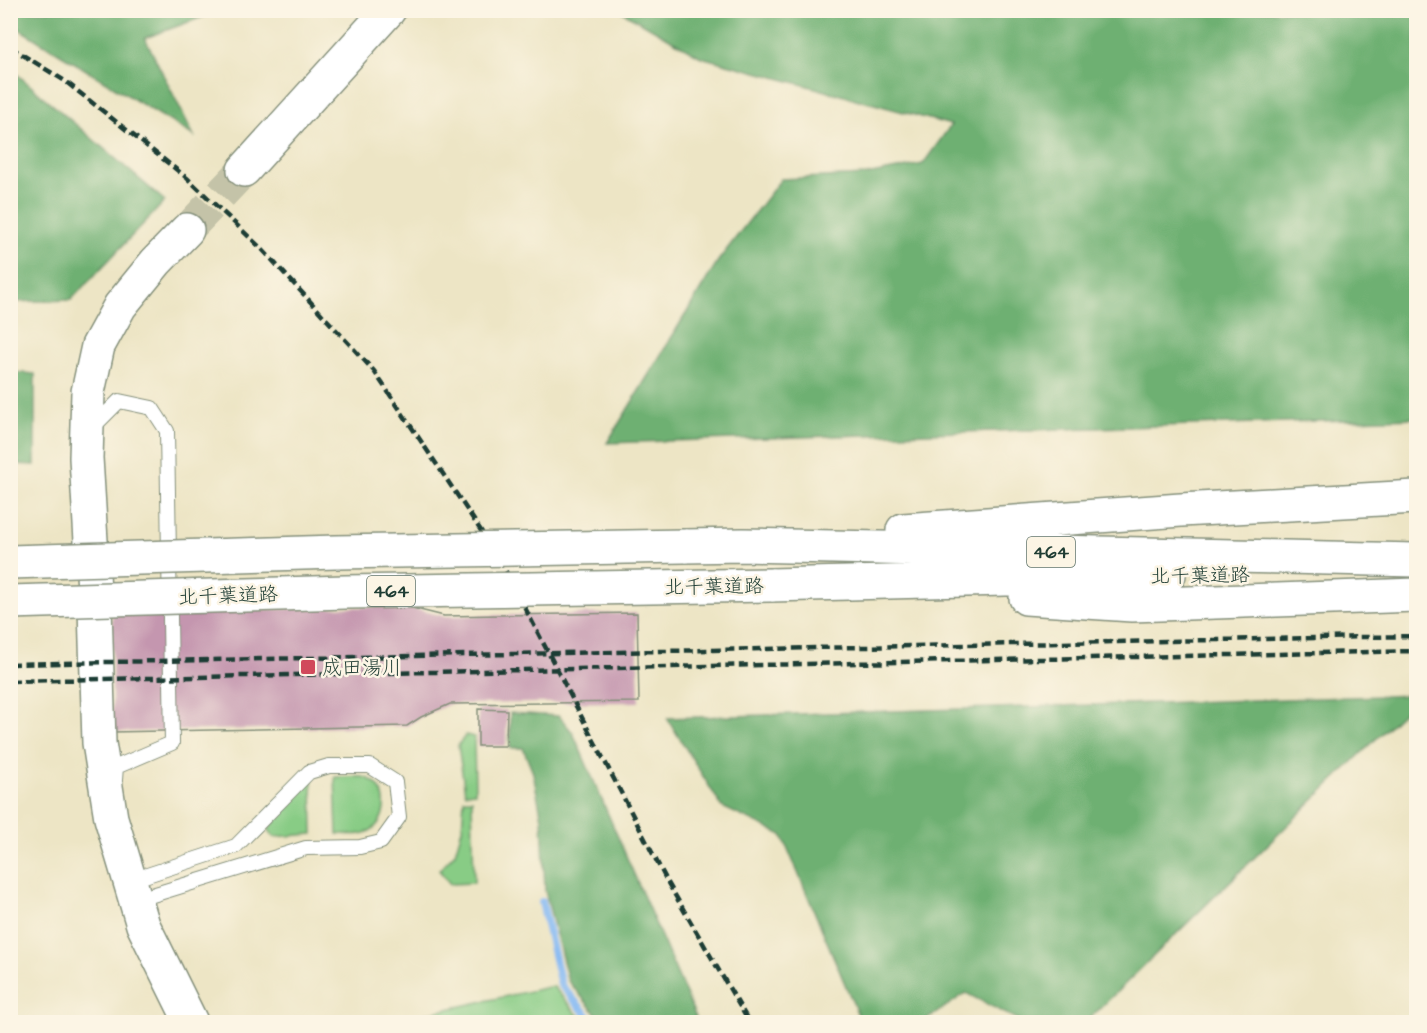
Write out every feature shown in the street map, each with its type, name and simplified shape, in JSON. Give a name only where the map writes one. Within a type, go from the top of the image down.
[{"type":"main road","points":[[244,170],[389,10]]},
{"type":"main road","points":[[187,230],[156,262],[120,306],[98,346],[88,392],[86,458],[95,607],[99,743],[111,818],[132,890],[154,951],[191,1023]]},
{"type":"main road","points":[[743,545],[966,525],[1416,497]]},
{"type":"main road","name":"北千葉道路","points":[[10,562],[348,552],[743,545],[1416,561]]},
{"type":"main road","name":"北千葉道路","points":[[10,602],[345,591],[831,584],[1305,573],[1416,561]]},
{"type":"main road","points":[[831,584],[1132,605],[1416,595]]},
{"type":"lane","points":[[87,432],[119,401],[152,408],[167,431],[172,743],[116,767],[111,818]]},
{"type":"lane","points":[[329,766],[370,766],[395,782],[399,817],[381,842],[360,847],[306,848],[132,890],[236,846],[309,772],[329,766]]},
{"type":"green space","points":[[10,11],[219,11],[145,38],[194,136],[11,24]]},
{"type":"green space","points":[[621,11],[1416,11],[1416,418],[607,443],[718,261],[781,179],[866,175],[923,164],[951,125],[701,57]]},
{"type":"green space","points":[[11,69],[165,201],[71,300],[11,302]]},
{"type":"green space","points":[[11,372],[35,374],[35,465],[11,464]]},
{"type":"green space","points":[[1416,695],[1416,700],[1086,1022],[1022,1022],[966,993],[923,1022],[861,1022],[782,835],[722,807],[667,718]]},
{"type":"green space","points":[[510,713],[559,716],[573,733],[698,1022],[603,1022],[568,981],[545,891],[542,819],[533,773],[523,748],[510,748]]},
{"type":"green space","points":[[466,735],[474,737],[475,792],[465,793],[458,745]]},
{"type":"green space","points":[[335,777],[363,777],[379,787],[383,795],[383,813],[374,828],[362,834],[337,834]]},
{"type":"green space","points":[[312,779],[313,834],[274,837],[268,829]]},
{"type":"green space","points":[[464,799],[472,799],[474,883],[450,884],[439,870],[455,853],[462,829]]},
{"type":"green space","points":[[553,986],[584,1022],[388,1022]]},
{"type":"building","points":[[404,606],[444,616],[637,613],[639,702],[450,704],[407,726],[112,732],[112,613]]},
{"type":"building","points":[[478,709],[507,710],[506,746],[478,746]]},
{"type":"waterway","points":[[542,902],[561,985],[593,1022]]},
{"type":"tunnel","points":[[187,230],[244,170]]},
{"type":"railway","points":[[10,47],[65,81],[187,178],[262,249],[374,371],[498,556],[668,883],[749,1022]]},
{"type":"railway","points":[[10,664],[1416,636]]},
{"type":"railway","points":[[10,681],[1416,651]]},
{"type":"place","name":"成田湯川","points":[[308,667]]}]
